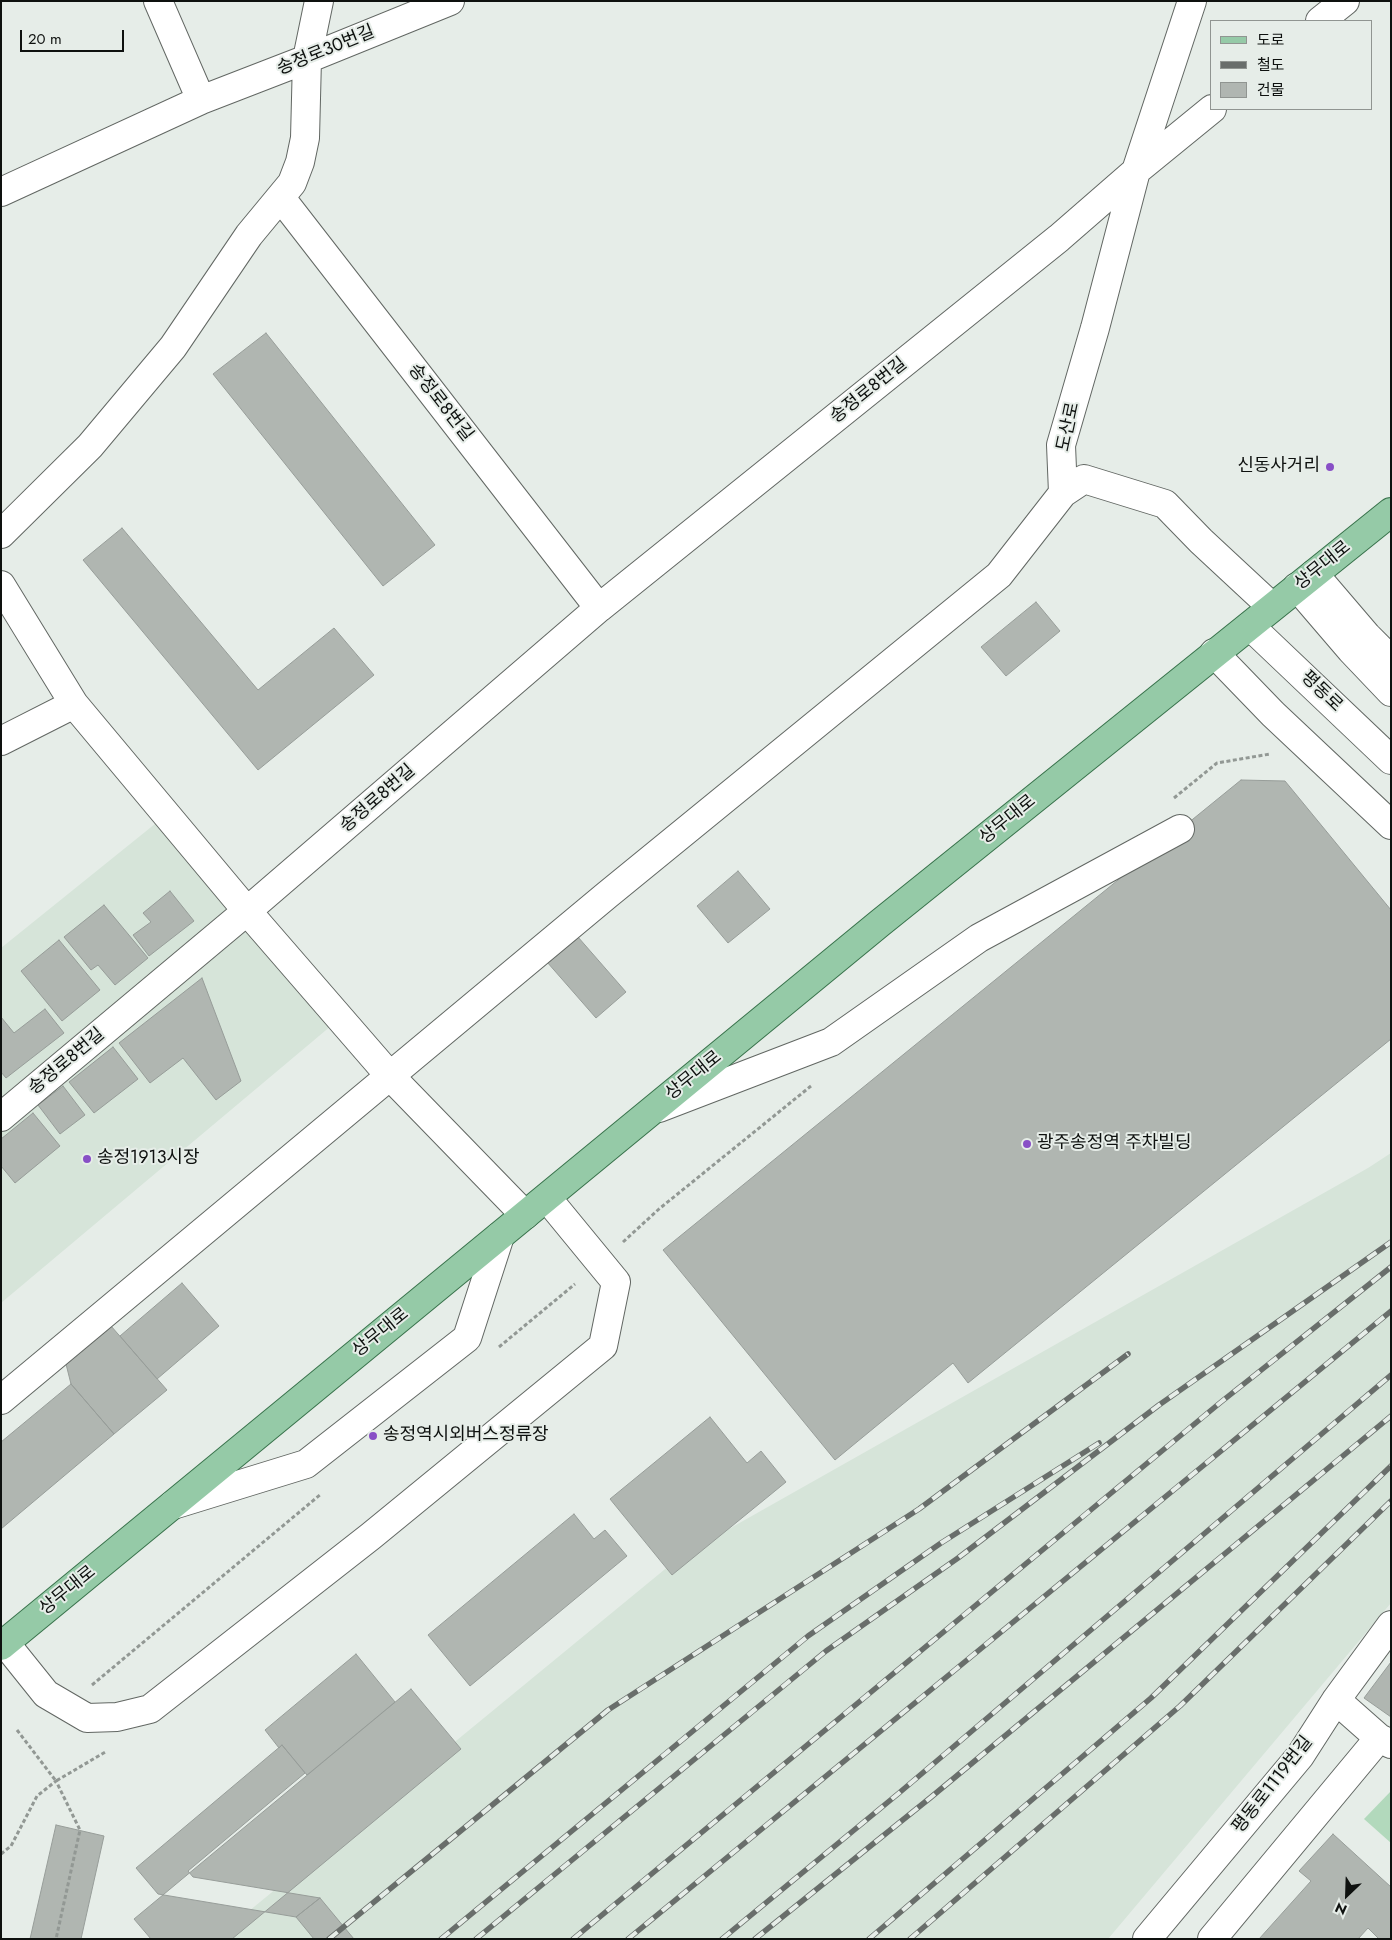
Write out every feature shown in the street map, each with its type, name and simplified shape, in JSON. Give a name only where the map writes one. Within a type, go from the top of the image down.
[{"type":"main road","name":"상무대로","points":[[3,1644],[880,923],[1391,512]]},
{"type":"street","points":[[158,1],[201,100]]},
{"type":"street","points":[[1,534],[90,446],[183,334],[249,235],[292,183],[300,162],[305,138],[307,60],[318,1]]},
{"type":"street","name":"송정로30번길","points":[[1,192],[201,100],[307,60],[450,1]]},
{"type":"street","name":"도산로","points":[[1063,493],[1061,445],[1095,328],[1136,171],[1192,1]]},
{"type":"street","points":[[1321,20],[1344,1]]},
{"type":"street","points":[[1136,171],[1211,110]]},
{"type":"street","name":"송정로8번길","points":[[1,1117],[247,911],[599,608],[1059,238],[1136,171]]},
{"type":"street","name":"송정로8번길","points":[[280,198],[599,608]]},
{"type":"street","points":[[1,1400],[607,895],[999,575],[1063,493],[1084,479],[1165,504],[1200,541],[1272,607]]},
{"type":"street","points":[[1306,580],[1391,660]]},
{"type":"street","points":[[1306,580],[1351,650],[1391,692]]},
{"type":"street","points":[[1,585],[74,704],[247,911],[390,1076],[525,1215]]},
{"type":"street","name":"평동로","points":[[1250,626],[1391,760]]},
{"type":"street","points":[[1214,653],[1272,714],[1391,825]]},
{"type":"street","points":[[1,741],[74,704]]},
{"type":"street","points":[[652,1110],[831,1042],[979,938],[1180,829]]},
{"type":"street","points":[[3,1644],[46,1694],[87,1718],[118,1717],[150,1709],[371,1536],[603,1346],[616,1282],[547,1198]]},
{"type":"street","points":[[173,1505],[306,1464],[467,1338],[500,1236]]},
{"type":"street","name":"평동로1119번길","points":[[1150,1938],[1300,1756],[1336,1700],[1391,1624]]},
{"type":"street","points":[[1212,1939],[1385,1741],[1336,1700]]},
{"type":"path","points":[[601,1262],[659,1209],[816,1081]]},
{"type":"path","points":[[86,1690],[194,1599]]},
{"type":"path","points":[[17,1730],[56,1781],[80,1830],[56,1939]]},
{"type":"path","points":[[1,1854],[11,1846],[37,1796],[56,1781],[108,1750]]},
{"type":"shaded area","name":"송정1913시장","points":[[176,807],[344,1015],[1,1303],[1,948]]},
{"type":"shaded area","points":[[1391,1153],[1391,1603],[1108,1939],[215,1939],[681,1556],[1368,1168]]},
{"type":"green space","points":[[1391,1791],[1391,1843],[1364,1819]]},
{"type":"building","points":[[266,333],[435,545],[383,586],[213,374]]},
{"type":"building","points":[[122,528],[258,690],[334,628],[374,675],[258,770],[83,560]]},
{"type":"building","points":[[1036,602],[1060,631],[1006,676],[981,647]]},
{"type":"building","name":"광주송정역 주차빌딩","points":[[1241,780],[1285,781],[1391,910],[1391,1039],[968,1383],[953,1363],[835,1460],[663,1250]]},
{"type":"building","points":[[738,871],[770,909],[728,943],[697,906]]},
{"type":"building","points":[[170,891],[194,921],[149,956],[133,935],[151,922],[143,913]]},
{"type":"building","points":[[104,905],[148,958],[115,985],[98,965],[91,970],[64,937]]},
{"type":"building","points":[[578,937],[626,992],[596,1018],[547,962]]},
{"type":"building","points":[[59,940],[100,990],[62,1021],[21,971]]},
{"type":"building","points":[[202,978],[241,1081],[216,1100],[183,1058],[150,1083],[119,1043]]},
{"type":"building","points":[[45,1009],[64,1033],[6,1078],[1,1072],[1,1017],[14,1033]]},
{"type":"building","points":[[113,1047],[138,1079],[94,1113],[69,1082]]},
{"type":"building","points":[[63,1086],[85,1115],[60,1134],[38,1105]]},
{"type":"building","points":[[33,1113],[60,1146],[15,1183],[1,1166],[1,1139]]},
{"type":"building","points":[[182,1283],[219,1326],[157,1379],[120,1336]]},
{"type":"building","points":[[111,1326],[167,1390],[114,1434],[71,1384],[66,1364]]},
{"type":"building","points":[[71,1384],[114,1434],[1,1529],[1,1442]]},
{"type":"building","points":[[710,1417],[747,1463],[761,1451],[786,1482],[672,1575],[610,1499]]},
{"type":"building","points":[[574,1514],[594,1539],[605,1530],[627,1556],[470,1686],[428,1635]]},
{"type":"building","points":[[356,1654],[395,1702],[307,1775],[282,1745],[279,1748],[265,1730]]},
{"type":"building","points":[[1391,1662],[1391,1717],[1364,1698]]},
{"type":"building","points":[[411,1689],[461,1749],[232,1939],[151,1939],[134,1919]]},
{"type":"building","points":[[282,1745],[305,1773],[188,1871],[193,1877],[320,1898],[296,1917],[158,1894],[136,1868]]},
{"type":"building","points":[[56,1825],[104,1836],[81,1939],[30,1939]]},
{"type":"building","points":[[1333,1834],[1391,1887],[1391,1939],[1379,1939],[1368,1928],[1358,1939],[1259,1939],[1311,1881],[1299,1871]]},
{"type":"building","points":[[320,1898],[354,1939],[314,1939],[296,1917]]},
{"type":"railway","points":[[476,1939],[826,1651],[958,1558],[1159,1405],[1391,1242]]},
{"type":"railway","points":[[573,1939],[1221,1402],[1391,1267]]},
{"type":"railway","points":[[628,1939],[1391,1311]]},
{"type":"railway","points":[[329,1939],[608,1710],[919,1509],[1128,1354]]},
{"type":"railway","points":[[722,1939],[899,1793],[1391,1375]]},
{"type":"railway","points":[[755,1939],[930,1798],[1391,1416]]},
{"type":"railway","points":[[441,1939],[808,1636],[941,1543],[1099,1443]]},
{"type":"railway","points":[[869,1939],[1151,1698],[1391,1466]]},
{"type":"railway","points":[[910,1939],[1180,1706],[1391,1501]]},
{"type":"place","name":"신동사거리","points":[[1330,467]]},
{"type":"place","name":"광주송정역 주차빌딩","points":[[1027,1144]]},
{"type":"place","name":"송정1913시장","points":[[87,1159]]},
{"type":"place","name":"송정역시외버스정류장","points":[[373,1436]]}]
